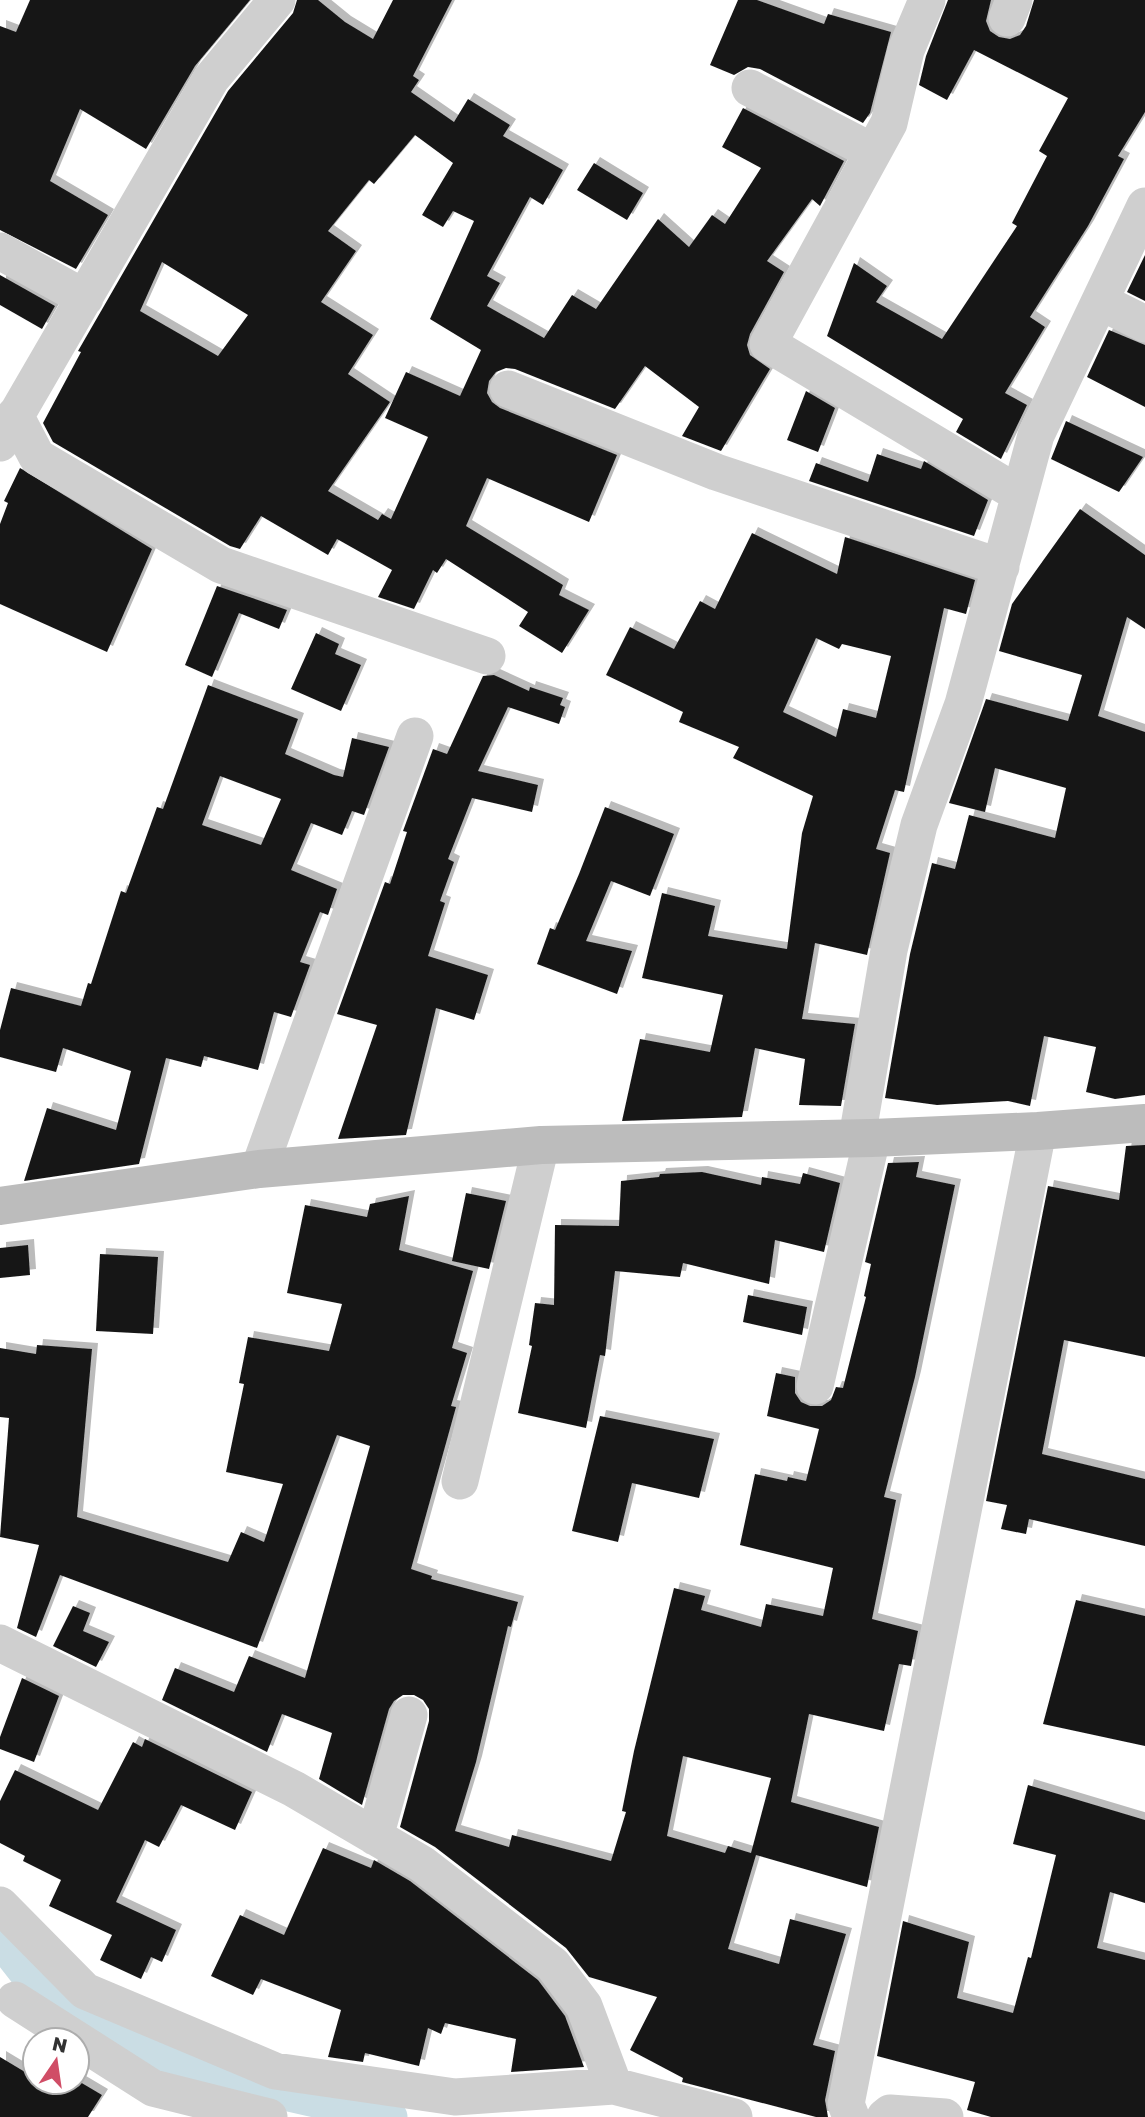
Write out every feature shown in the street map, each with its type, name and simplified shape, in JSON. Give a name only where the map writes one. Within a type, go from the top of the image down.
[{"type":"street","points":[[277,0],[211,79],[8,429],[37,457],[221,565],[487,656]]},
{"type":"street","points":[[927,0],[906,50],[890,123],[768,344],[1019,494]]},
{"type":"street","points":[[750,88],[873,152]]},
{"type":"street","points":[[815,1386],[864,1138],[889,950],[919,825],[964,704],[1036,435],[1145,206]]},
{"type":"street","points":[[0,251],[85,298]]},
{"type":"street","points":[[1101,302],[1145,324]]},
{"type":"street","points":[[508,389],[716,472],[1001,567]]},
{"type":"street","points":[[259,1170],[415,736]]},
{"type":"street","points":[[0,1206],[259,1170],[541,1145],[864,1138],[1038,1131],[1145,1123]]},
{"type":"street","points":[[851,2117],[846,2104],[874,1954],[1038,1131]]},
{"type":"street","points":[[460,1481],[541,1145]]},
{"type":"street","points":[[0,1643],[294,1789],[422,1864],[553,1965],[584,2006],[614,2086]]},
{"type":"street","points":[[375,1837],[409,1715]]},
{"type":"street","points":[[0,1905],[85,1991],[275,2071],[455,2097],[614,2086],[734,2117]]},
{"type":"street","points":[[15,2000],[153,2088],[269,2117]]},
{"type":"street","points":[[885,2117],[890,2113],[945,2117]]},
{"type":"building","points":[[30,0],[250,0],[195,66],[146,149],[80,109],[50,181],[108,215],[76,269],[0,230],[0,26],[16,32]]},
{"type":"building","points":[[297,0],[318,0],[345,22],[373,39],[393,0],[452,0],[413,76],[419,80],[411,92],[454,122],[468,99],[510,125],[503,136],[563,170],[543,205],[530,197],[487,276],[500,283],[487,306],[544,338],[572,295],[596,309],[658,219],[689,247],[712,215],[725,224],[761,168],[722,147],[743,108],[844,161],[820,206],[812,199],[767,261],[784,272],[750,334],[747,345],[750,355],[770,369],[721,451],[682,436],[699,407],[645,366],[615,409],[515,369],[506,368],[496,372],[489,381],[487,393],[492,402],[500,408],[617,455],[589,522],[487,478],[466,526],[563,585],[559,595],[589,610],[562,653],[519,626],[528,612],[446,559],[437,573],[433,570],[414,609],[378,597],[392,570],[337,539],[328,555],[261,516],[240,549],[230,546],[53,442],[43,423],[81,352],[78,351],[228,91],[293,13]],"holes":[[[415,135],[453,163],[422,215],[443,227],[453,211],[474,221],[430,319],[481,350],[460,396],[406,372],[385,418],[428,437],[391,519],[382,514],[378,520],[328,491],[390,402],[348,374],[373,335],[321,302],[356,251],[328,231],[369,180],[374,184]],[[162,262],[248,315],[218,356],[140,311]]]},
{"type":"building","points":[[738,0],[757,0],[824,24],[828,14],[891,32],[870,113],[863,123],[760,69],[748,67],[734,75],[710,65]]},
{"type":"building","points":[[948,0],[991,0],[986,21],[990,31],[999,37],[1010,39],[1020,35],[1026,26],[1034,0],[1145,0],[1145,112],[1118,156],[1124,159],[1088,226],[1030,317],[1045,327],[1005,393],[1027,405],[1001,459],[956,432],[963,419],[827,336],[854,263],[887,286],[876,302],[942,339],[1017,226],[1012,223],[1047,156],[1039,151],[1068,98],[974,50],[947,100],[919,85],[926,56]]},
{"type":"building","points":[[594,163],[643,193],[627,220],[577,190]]},
{"type":"building","points":[[1145,255],[1145,301],[1127,292]]},
{"type":"building","points":[[0,275],[55,306],[42,329],[0,305]]},
{"type":"building","points":[[1109,330],[1145,345],[1145,407],[1087,377]]},
{"type":"building","points":[[806,391],[835,408],[818,452],[787,440]]},
{"type":"building","points":[[1066,421],[1143,457],[1119,492],[1051,459]]},
{"type":"building","points":[[877,454],[921,469],[924,461],[988,500],[974,536],[809,481],[816,463],[868,482]]},
{"type":"building","points":[[20,468],[152,549],[107,652],[0,604],[0,524],[8,503],[4,501]]},
{"type":"building","points":[[1080,509],[1145,555],[1145,629],[1127,617],[1098,716],[1145,732],[1145,1095],[1115,1099],[1086,1092],[1096,1047],[1044,1036],[1030,1106],[1008,1101],[937,1105],[885,1098],[910,954],[932,863],[955,869],[969,815],[1055,838],[1066,788],[995,768],[985,812],[949,803],[986,699],[1068,721],[1082,675],[999,651],[1012,604]]},
{"type":"building","points":[[752,533],[837,574],[845,537],[975,580],[966,614],[944,608],[904,792],[895,790],[876,849],[890,853],[867,955],[815,943],[802,1019],[855,1024],[841,1106],[799,1105],[805,1059],[755,1048],[742,1117],[622,1121],[640,1039],[710,1052],[723,995],[642,978],[662,893],[715,906],[708,936],[787,949],[802,833],[813,796],[733,758],[739,747],[679,722],[683,712],[606,675],[630,627],[674,649],[700,601],[715,609]],"holes":[[[816,638],[839,649],[842,644],[891,656],[876,718],[843,709],[836,737],[783,712]]]},
{"type":"building","points":[[217,586],[287,610],[279,629],[239,613],[212,677],[185,665]]},
{"type":"building","points":[[316,633],[339,644],[335,654],[361,665],[341,711],[291,689]]},
{"type":"building","points":[[494,675],[529,691],[530,687],[563,698],[560,705],[565,707],[559,724],[508,707],[478,771],[538,785],[532,812],[472,798],[448,859],[454,862],[440,901],[445,903],[428,956],[488,975],[474,1020],[436,1008],[406,1135],[338,1139],[377,1025],[337,1014],[385,882],[390,884],[407,832],[403,831],[433,749],[447,754],[483,676]]},
{"type":"building","points":[[208,685],[298,719],[285,754],[334,775],[343,777],[352,738],[389,747],[364,815],[352,811],[342,835],[311,823],[291,870],[337,889],[328,915],[320,912],[300,962],[310,965],[291,1017],[274,1012],[258,1070],[204,1056],[201,1067],[166,1058],[139,1164],[24,1181],[47,1108],[116,1130],[131,1071],[63,1048],[56,1072],[0,1057],[0,1030],[11,988],[81,1006],[88,983],[91,984],[121,891],[126,893],[157,807],[163,809]],"holes":[[[220,776],[281,799],[261,845],[202,825]]]},
{"type":"building","points":[[605,807],[674,834],[650,896],[611,881],[586,941],[632,951],[617,994],[537,964],[550,928],[555,930]]},
{"type":"building","points":[[1145,1145],[1145,1357],[1064,1340],[1042,1454],[1145,1479],[1145,1546],[1029,1519],[1026,1534],[1001,1529],[1007,1505],[986,1501],[1048,1186],[1119,1200],[1126,1146]]},
{"type":"building","points":[[919,1162],[916,1177],[955,1185],[915,1377],[884,1497],[896,1500],[872,1619],[918,1631],[911,1666],[899,1664],[884,1731],[809,1714],[791,1802],[879,1827],[867,1887],[756,1855],[728,1949],[779,1964],[790,1919],[846,1934],[813,2045],[835,2051],[825,2100],[828,2117],[816,2117],[682,2082],[683,2078],[630,2050],[657,1997],[589,1977],[566,1948],[435,1847],[400,1827],[429,1721],[429,1709],[423,1700],[414,1695],[403,1695],[394,1701],[389,1709],[362,1805],[319,1779],[332,1733],[282,1714],[267,1752],[162,1700],[175,1668],[234,1692],[249,1656],[305,1678],[370,1446],[337,1435],[257,1648],[60,1575],[36,1637],[17,1628],[39,1545],[0,1537],[9,1418],[0,1417],[0,1348],[36,1354],[37,1345],[92,1349],[77,1517],[228,1562],[241,1532],[264,1542],[283,1484],[226,1472],[244,1384],[239,1383],[248,1337],[329,1351],[342,1304],[287,1293],[305,1205],[367,1217],[370,1204],[409,1196],[399,1250],[473,1271],[452,1348],[467,1353],[451,1406],[456,1407],[411,1569],[432,1576],[431,1579],[518,1602],[511,1627],[508,1626],[476,1762],[455,1831],[509,1847],[512,1835],[611,1861],[626,1812],[622,1811],[634,1751],[674,1588],[705,1596],[701,1610],[761,1627],[766,1604],[823,1616],[833,1568],[740,1545],[755,1474],[787,1481],[788,1477],[806,1481],[819,1429],[767,1416],[776,1373],[795,1377],[795,1393],[801,1402],[810,1406],[822,1406],[831,1400],[836,1387],[843,1388],[866,1297],[864,1296],[871,1264],[865,1262],[888,1163]],"holes":[[[683,1756],[771,1778],[751,1853],[728,1846],[725,1853],[667,1836]]]},
{"type":"building","points":[[702,1172],[761,1185],[762,1177],[800,1184],[803,1173],[840,1183],[824,1252],[775,1240],[769,1284],[683,1263],[680,1277],[615,1271],[605,1356],[600,1355],[586,1428],[518,1413],[532,1346],[529,1345],[535,1303],[554,1305],[555,1225],[619,1226],[621,1181],[659,1177],[660,1174]]},
{"type":"building","points":[[466,1193],[506,1201],[489,1269],[452,1261]]},
{"type":"building","points":[[28,1245],[30,1275],[0,1278],[0,1248]]},
{"type":"building","points":[[100,1254],[158,1257],[153,1334],[96,1331]]},
{"type":"building","points":[[748,1295],[807,1307],[802,1335],[743,1322]]},
{"type":"building","points":[[600,1416],[714,1439],[699,1498],[632,1483],[618,1542],[572,1531]]},
{"type":"building","points":[[1076,1600],[1145,1616],[1145,1746],[1043,1724]]},
{"type":"building","points":[[73,1606],[90,1613],[83,1631],[109,1642],[96,1667],[53,1646]]},
{"type":"building","points":[[22,1678],[59,1696],[34,1762],[0,1749],[0,1737]]},
{"type":"building","points":[[145,1739],[252,1792],[235,1830],[181,1805],[159,1847],[145,1840],[116,1902],[176,1930],[162,1962],[151,1957],[141,1979],[100,1960],[112,1935],[49,1906],[61,1880],[23,1861],[25,1856],[0,1843],[0,1801],[15,1770],[98,1810],[133,1742],[142,1747]]},
{"type":"building","points":[[1028,1785],[1145,1820],[1145,1903],[1110,1892],[1097,1948],[1145,1960],[1145,2117],[991,2117],[967,2110],[975,2082],[877,2056],[903,1921],[969,1942],[957,1998],[1013,2013],[1028,1957],[1031,1958],[1056,1855],[1013,1844]]},
{"type":"building","points":[[323,1848],[371,1868],[374,1860],[410,1881],[538,1980],[565,2016],[584,2067],[511,2072],[516,2039],[445,2023],[441,2034],[428,2028],[419,2066],[365,2053],[363,2062],[328,2057],[341,2010],[261,1979],[253,1995],[211,1976],[240,1915],[284,1935]]},
{"type":"building","points":[[0,2057],[21,2070],[21,2096],[91,2096],[91,2088],[102,2095],[88,2117],[0,2117]]},
{"type":"waterway","points":[[0,1939],[58,2013],[188,2071],[390,2117]]}]
